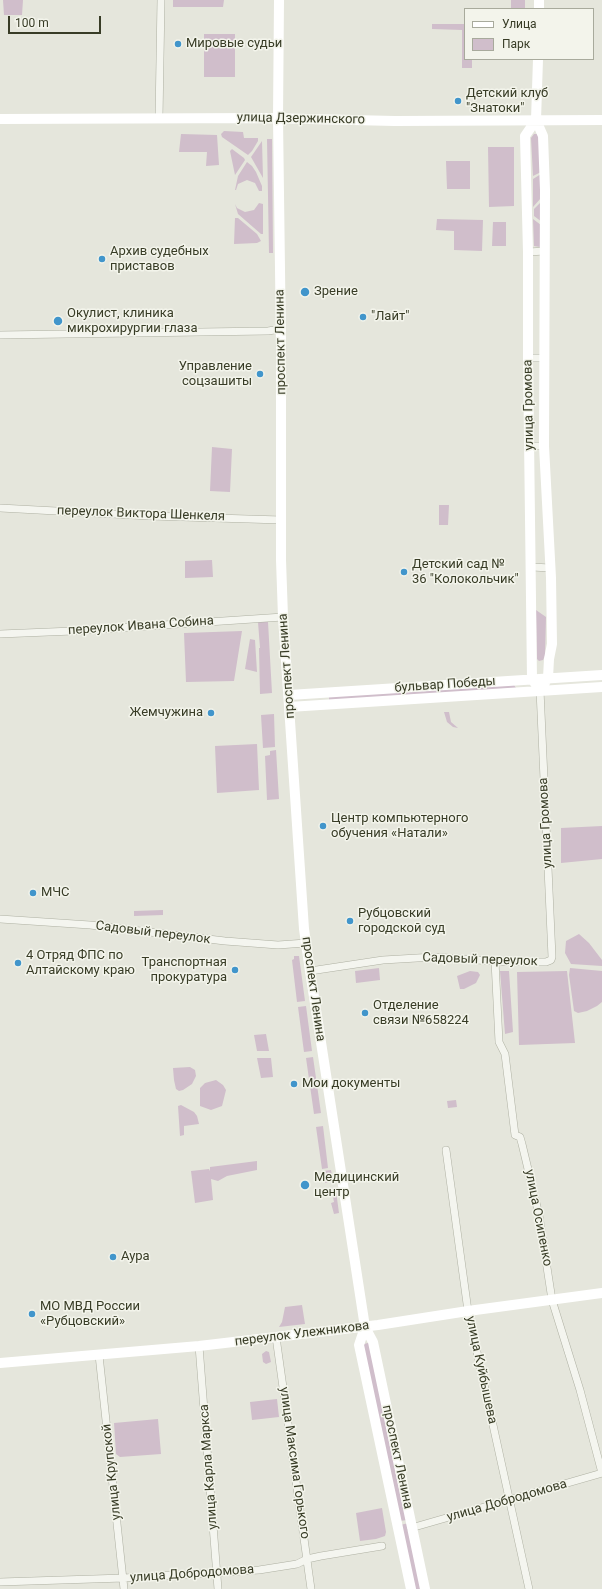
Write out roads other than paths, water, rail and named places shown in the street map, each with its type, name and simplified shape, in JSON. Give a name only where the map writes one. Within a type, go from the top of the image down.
[{"type":"main road","name":"проспект Ленина","points":[[278,0],[281,330],[281,560],[283,617],[290,707],[300,881],[310,971],[365,1327],[372,1340],[425,1589]]},
{"type":"main road","name":"улица Громова","points":[[538,60],[536,120],[543,136],[545,251],[544,446],[551,578],[552,644],[549,659],[548,678]]},
{"type":"main road","name":"улица Дзержинского","points":[[0,119],[278,118],[395,121],[602,120]]},
{"type":"main road","name":"улица Громова","points":[[532,679],[532,567],[529,446],[526,136],[536,120]]},
{"type":"main road","name":"бульвар Победы","points":[[289,695],[602,675]]},
{"type":"main road","points":[[532,679],[540,690],[548,678]]},
{"type":"main road","name":"бульвар Победы","points":[[290,707],[602,687]]},
{"type":"main road","name":"переулок Улежникова","points":[[0,1363],[199,1346],[365,1327],[468,1311],[602,1293]]},
{"type":"main road","name":"проспект Ленина","points":[[365,1327],[360,1343],[411,1589]]},
{"type":"street","points":[[160,118],[161,0]]},
{"type":"street","points":[[528,252],[545,251]]},
{"type":"street","points":[[0,335],[281,330]]},
{"type":"street","points":[[528,358],[544,358]]},
{"type":"street","points":[[529,446],[544,446]]},
{"type":"street","name":"переулок Виктора Шенкеля","points":[[0,508],[150,516],[281,520]]},
{"type":"street","points":[[532,567],[550,568]]},
{"type":"street","name":"переулок Ивана Собина","points":[[0,634],[73,631],[283,617]]},
{"type":"street","name":"улица Громова","points":[[540,690],[552,956]]},
{"type":"street","name":"Садовый переулок","points":[[0,919],[90,925],[225,942],[278,945],[306,943]]},
{"type":"street","name":"Садовый переулок","points":[[310,971],[383,960],[434,956],[495,961],[546,962],[550,960],[552,956]]},
{"type":"street","name":"улица Осипенко","points":[[495,961],[499,1042],[505,1054],[515,1135],[520,1137],[540,1215],[552,1300],[580,1390],[602,1473]]},
{"type":"street","name":"улица Куйбышева","points":[[446,1150],[468,1311],[529,1589]]},
{"type":"street","name":"улица Максима Горького","points":[[276,1337],[311,1589]]},
{"type":"street","points":[[360,1343],[372,1340]]},
{"type":"street","name":"улица Карла Маркса","points":[[199,1346],[218,1589]]},
{"type":"street","name":"улица Крупской","points":[[99,1355],[124,1589]]},
{"type":"street","name":"улица Добродомова","points":[[411,1528],[602,1473]]},
{"type":"street","name":"улица Добродомова","points":[[0,1582],[34,1585],[259,1570],[296,1564],[307,1559],[321,1556],[382,1546]]},
{"type":"place","name":"Мировые судьи","points":[[178,44]]},
{"type":"place","name":"Детский клуб \"Знатоки\"","points":[[458,101]]},
{"type":"place","name":"Архив судебных приставов","points":[[102,259]]},
{"type":"place","name":"Зрение","points":[[305,292]]},
{"type":"place","name":"\"Лайт\"","points":[[363,317]]},
{"type":"place","name":"Окулист, клиника микрохирургии глаза","points":[[58,321]]},
{"type":"place","name":"Управление соцзашиты","points":[[260,374]]},
{"type":"place","name":"Детский сад № 36 \"Колокольчик\"","points":[[404,572]]},
{"type":"place","name":"Жемчужина","points":[[211,713]]},
{"type":"place","name":"Центр компьютерного обучения «Натали»","points":[[323,826]]},
{"type":"place","name":"МЧС","points":[[33,893]]},
{"type":"place","name":"Рубцовский городской суд","points":[[350,921]]},
{"type":"place","name":"4 Отряд ФПС по Алтайскому краю","points":[[18,963]]},
{"type":"place","name":"Транспортная прокуратура","points":[[235,970]]},
{"type":"place","name":"Отделение связи №658224","points":[[365,1013]]},
{"type":"place","name":"Мои документы","points":[[294,1084]]},
{"type":"place","name":"Медицинский центр","points":[[305,1185]]},
{"type":"place","name":"Аура","points":[[113,1257]]},
{"type":"place","name":"МО МВД России «Рубцовский»","points":[[32,1314]]}]
